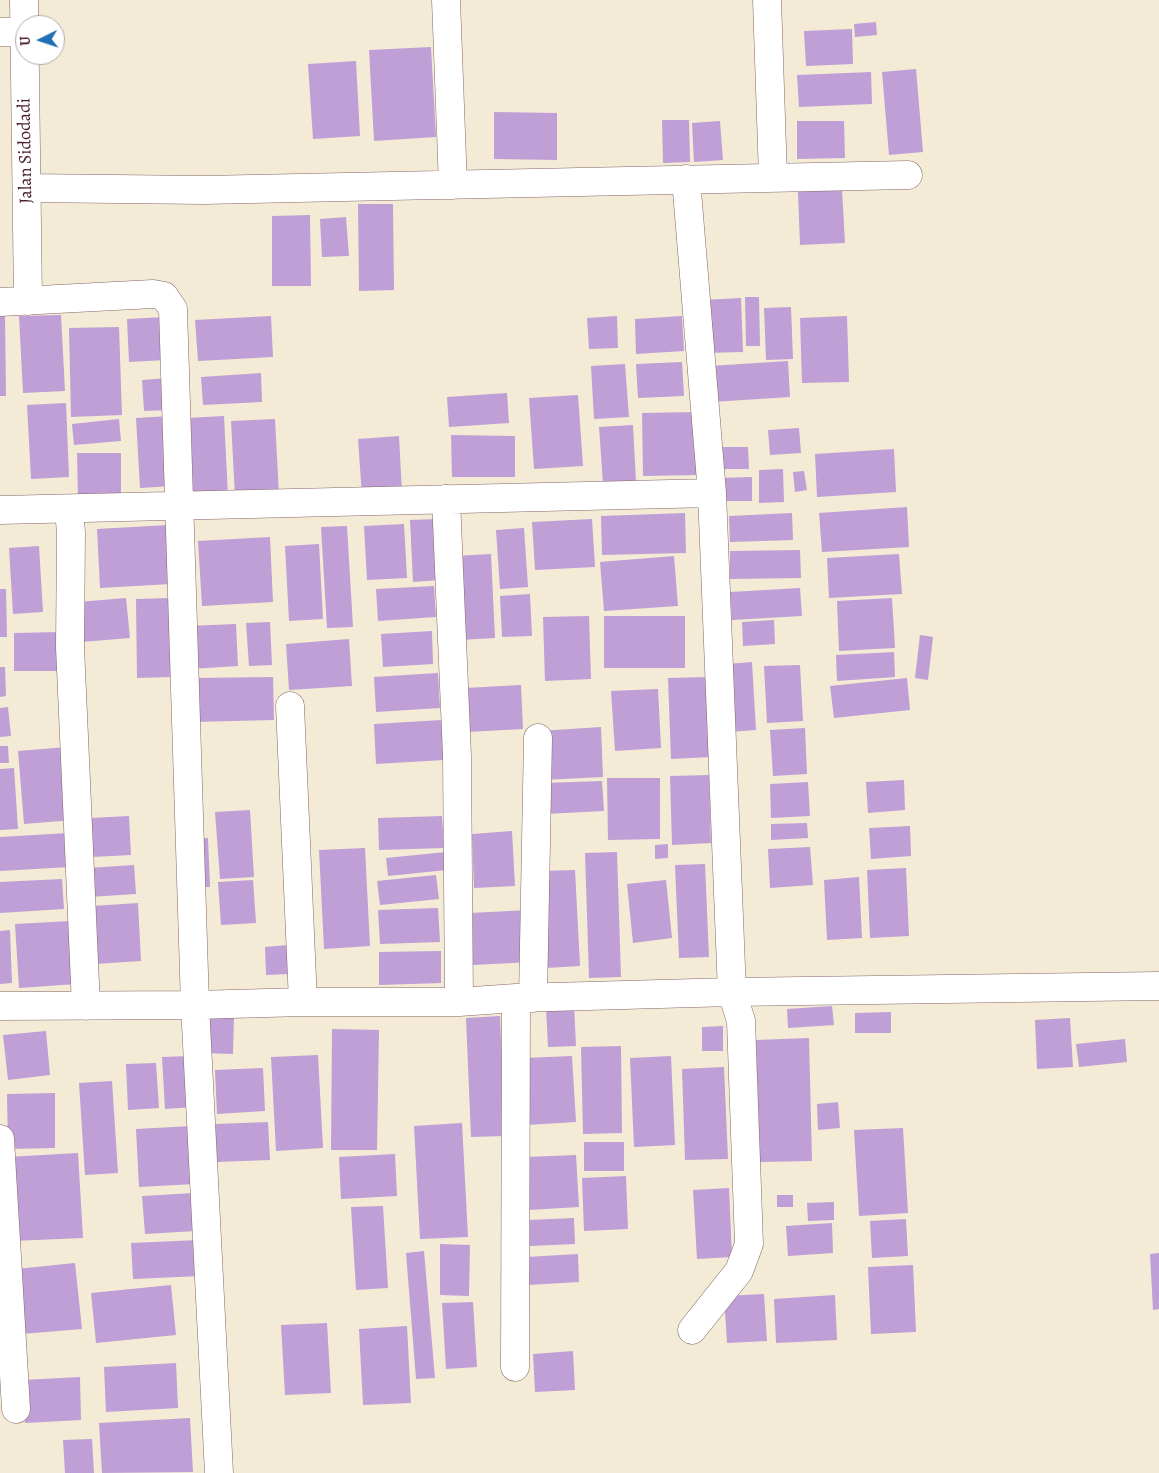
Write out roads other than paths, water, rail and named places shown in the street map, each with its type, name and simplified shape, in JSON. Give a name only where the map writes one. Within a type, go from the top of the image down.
[{"type":"street","name":"Jalan Sidodadi","points":[[24,0],[12,32],[27,188],[28,301]]},
{"type":"street","points":[[446,0],[452,185]]},
{"type":"street","points":[[767,0],[773,177]]},
{"type":"street","points":[[27,188],[204,190],[908,175]]},
{"type":"street","points":[[686,179],[712,493],[732,992],[741,1021],[749,1244],[739,1271],[692,1330]]},
{"type":"street","points":[[0,302],[153,294],[164,296],[170,301],[173,309],[195,1005],[219,1473]]},
{"type":"street","points":[[0,510],[712,493]]},
{"type":"street","points":[[446,499],[457,766],[459,1002]]},
{"type":"street","points":[[69,508],[72,533],[70,647],[86,1006]]},
{"type":"street","points":[[290,706],[303,1002]]},
{"type":"street","points":[[515,1367],[524,998],[538,738]]},
{"type":"street","points":[[0,1006],[459,1002],[524,998],[732,992],[1159,986]]},
{"type":"street","points":[[0,1139],[16,1409]]}]
